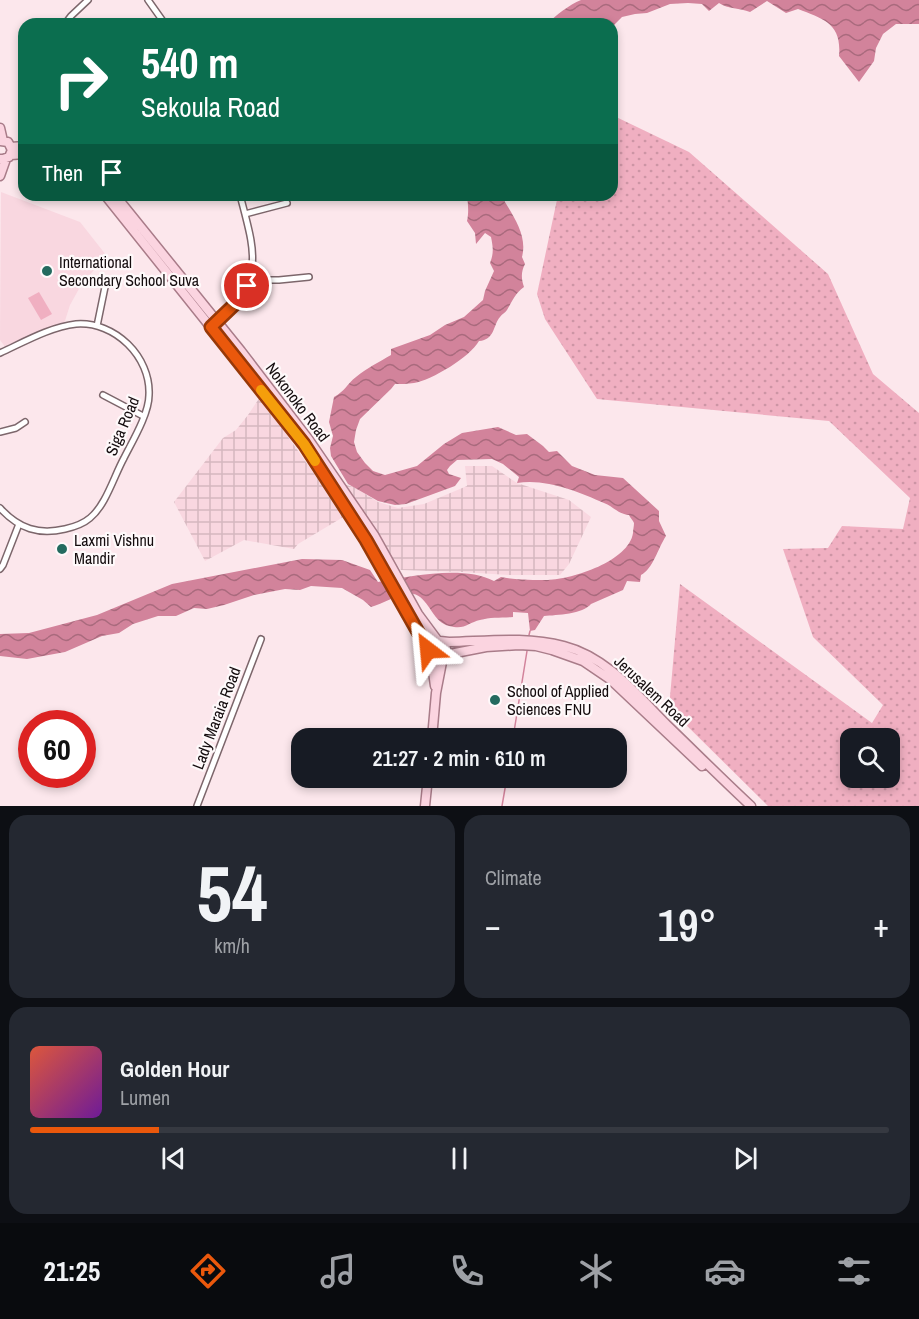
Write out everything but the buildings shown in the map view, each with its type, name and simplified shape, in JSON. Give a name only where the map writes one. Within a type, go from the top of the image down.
[{"type":"main road","points":[[0,128],[1,141],[8,142],[7,155],[0,176]]},
{"type":"main road","name":"Nokonoko Road","points":[[110,201],[213,324]]},
{"type":"main road","name":"Nokonoko Road","points":[[120,201],[320,462],[366,540],[406,600],[439,641]]},
{"type":"main road","name":"Nokonoko Road","points":[[406,600],[418,632],[429,647]]},
{"type":"main road","name":"Jerusalem Road","points":[[439,641],[525,639],[556,644],[579,651],[605,665],[751,806]]},
{"type":"main road","points":[[433,728],[441,657],[446,646],[439,641],[432,643],[429,647],[430,655],[441,657]]},
{"type":"main road","name":"Jerusalem Road","points":[[441,657],[486,646],[519,645],[552,650],[583,661],[611,680],[743,806]]},
{"type":"main road","points":[[425,806],[427,788]]},
{"type":"street","points":[[70,18],[88,0]]},
{"type":"street","points":[[148,0],[161,18]]},
{"type":"street","points":[[213,324],[241,297],[247,286],[254,254],[242,201]]},
{"type":"street","points":[[245,214],[287,203]]},
{"type":"street","points":[[250,273],[266,280],[309,277]]},
{"type":"street","points":[[97,326],[105,287]]},
{"type":"street","name":"Siga Road","points":[[0,353],[65,326],[80,324],[97,326],[126,342],[140,358],[147,378],[149,396],[147,408],[136,435],[105,496],[90,518],[76,526],[54,531],[33,530],[19,524],[0,508]]},
{"type":"street","points":[[103,395],[143,416]]},
{"type":"street","points":[[0,432],[16,428],[25,422]]},
{"type":"street","points":[[0,569],[19,524]]},
{"type":"street","name":"Lady Maraia Road","points":[[196,806],[261,639]]},
{"type":"shaded area","points":[[618,118],[689,152],[828,274],[873,374],[919,413],[919,806],[768,806],[669,708],[680,584],[872,723],[883,705],[813,637],[783,549],[828,548],[842,526],[903,529],[910,498],[829,421],[597,399],[545,319],[537,294],[557,201],[618,201]]},
{"type":"shaded area","name":"International Secondary School Suva","points":[[1,192],[18,198],[18,201],[25,201],[80,222],[106,255],[80,287],[70,305],[64,324],[6,348],[0,340]]},
{"type":"shaded area","points":[[39,292],[52,314],[41,320],[28,298]]},
{"type":"shaded area","points":[[260,397],[327,492],[346,485],[354,487],[378,502],[398,508],[424,504],[467,486],[465,466],[492,466],[517,483],[569,500],[591,517],[569,564],[560,575],[401,570],[355,510],[298,544],[294,549],[244,540],[205,561],[174,502],[223,438],[236,430]]},
{"type":"water","points":[[581,0],[919,0],[919,24],[896,24],[883,34],[876,48],[874,61],[859,82],[839,56],[838,37],[829,24],[798,9],[786,13],[767,1],[750,12],[719,3],[709,11],[702,4],[688,3],[670,4],[647,13],[622,17],[618,21],[618,18],[554,18]]},
{"type":"water","points":[[467,201],[505,201],[523,240],[522,257],[525,264],[522,281],[524,287],[500,317],[491,335],[479,341],[459,361],[422,381],[395,384],[360,419],[354,442],[357,452],[373,471],[385,475],[417,466],[462,433],[498,427],[516,435],[527,434],[549,452],[557,451],[572,466],[595,475],[623,478],[659,511],[659,521],[666,536],[652,563],[641,575],[640,582],[627,581],[623,590],[582,610],[544,616],[535,630],[530,631],[528,613],[513,612],[513,617],[484,619],[461,627],[454,627],[439,621],[423,600],[413,594],[402,595],[371,607],[342,588],[311,586],[300,590],[285,589],[254,595],[207,609],[194,608],[176,616],[158,616],[65,652],[27,659],[0,656],[0,634],[29,633],[97,615],[172,584],[302,559],[342,560],[370,570],[378,582],[437,573],[468,574],[494,581],[501,577],[548,580],[585,572],[611,560],[622,552],[633,533],[634,523],[629,515],[562,487],[539,482],[517,483],[519,477],[503,464],[492,459],[457,460],[447,470],[449,474],[461,478],[455,486],[406,504],[395,505],[378,501],[348,484],[331,456],[333,436],[329,422],[334,397],[360,374],[391,355],[391,349],[430,335],[445,325],[464,317],[483,300],[494,271],[490,263],[493,253],[491,237],[485,233],[476,244],[475,233],[467,221]]},
{"type":"waterway","points":[[529,635],[530,631]]},
{"type":"waterway","points":[[515,728],[527,651]]},
{"type":"waterway","points":[[502,806],[505,788]]},
{"type":"slow traffic","points":[[261,390],[315,461]]},
{"type":"place","name":"International Secondary School Suva","points":[[47,271]]},
{"type":"place","name":"Laxmi Vishnu Mandir","points":[[62,549]]},
{"type":"place","name":"School of Applied Sciences FNU","points":[[495,700]]},
{"type":"route","points":[[247,286],[235,304],[211,327],[304,444],[366,540],[418,632],[429,647],[428,650]]}]
